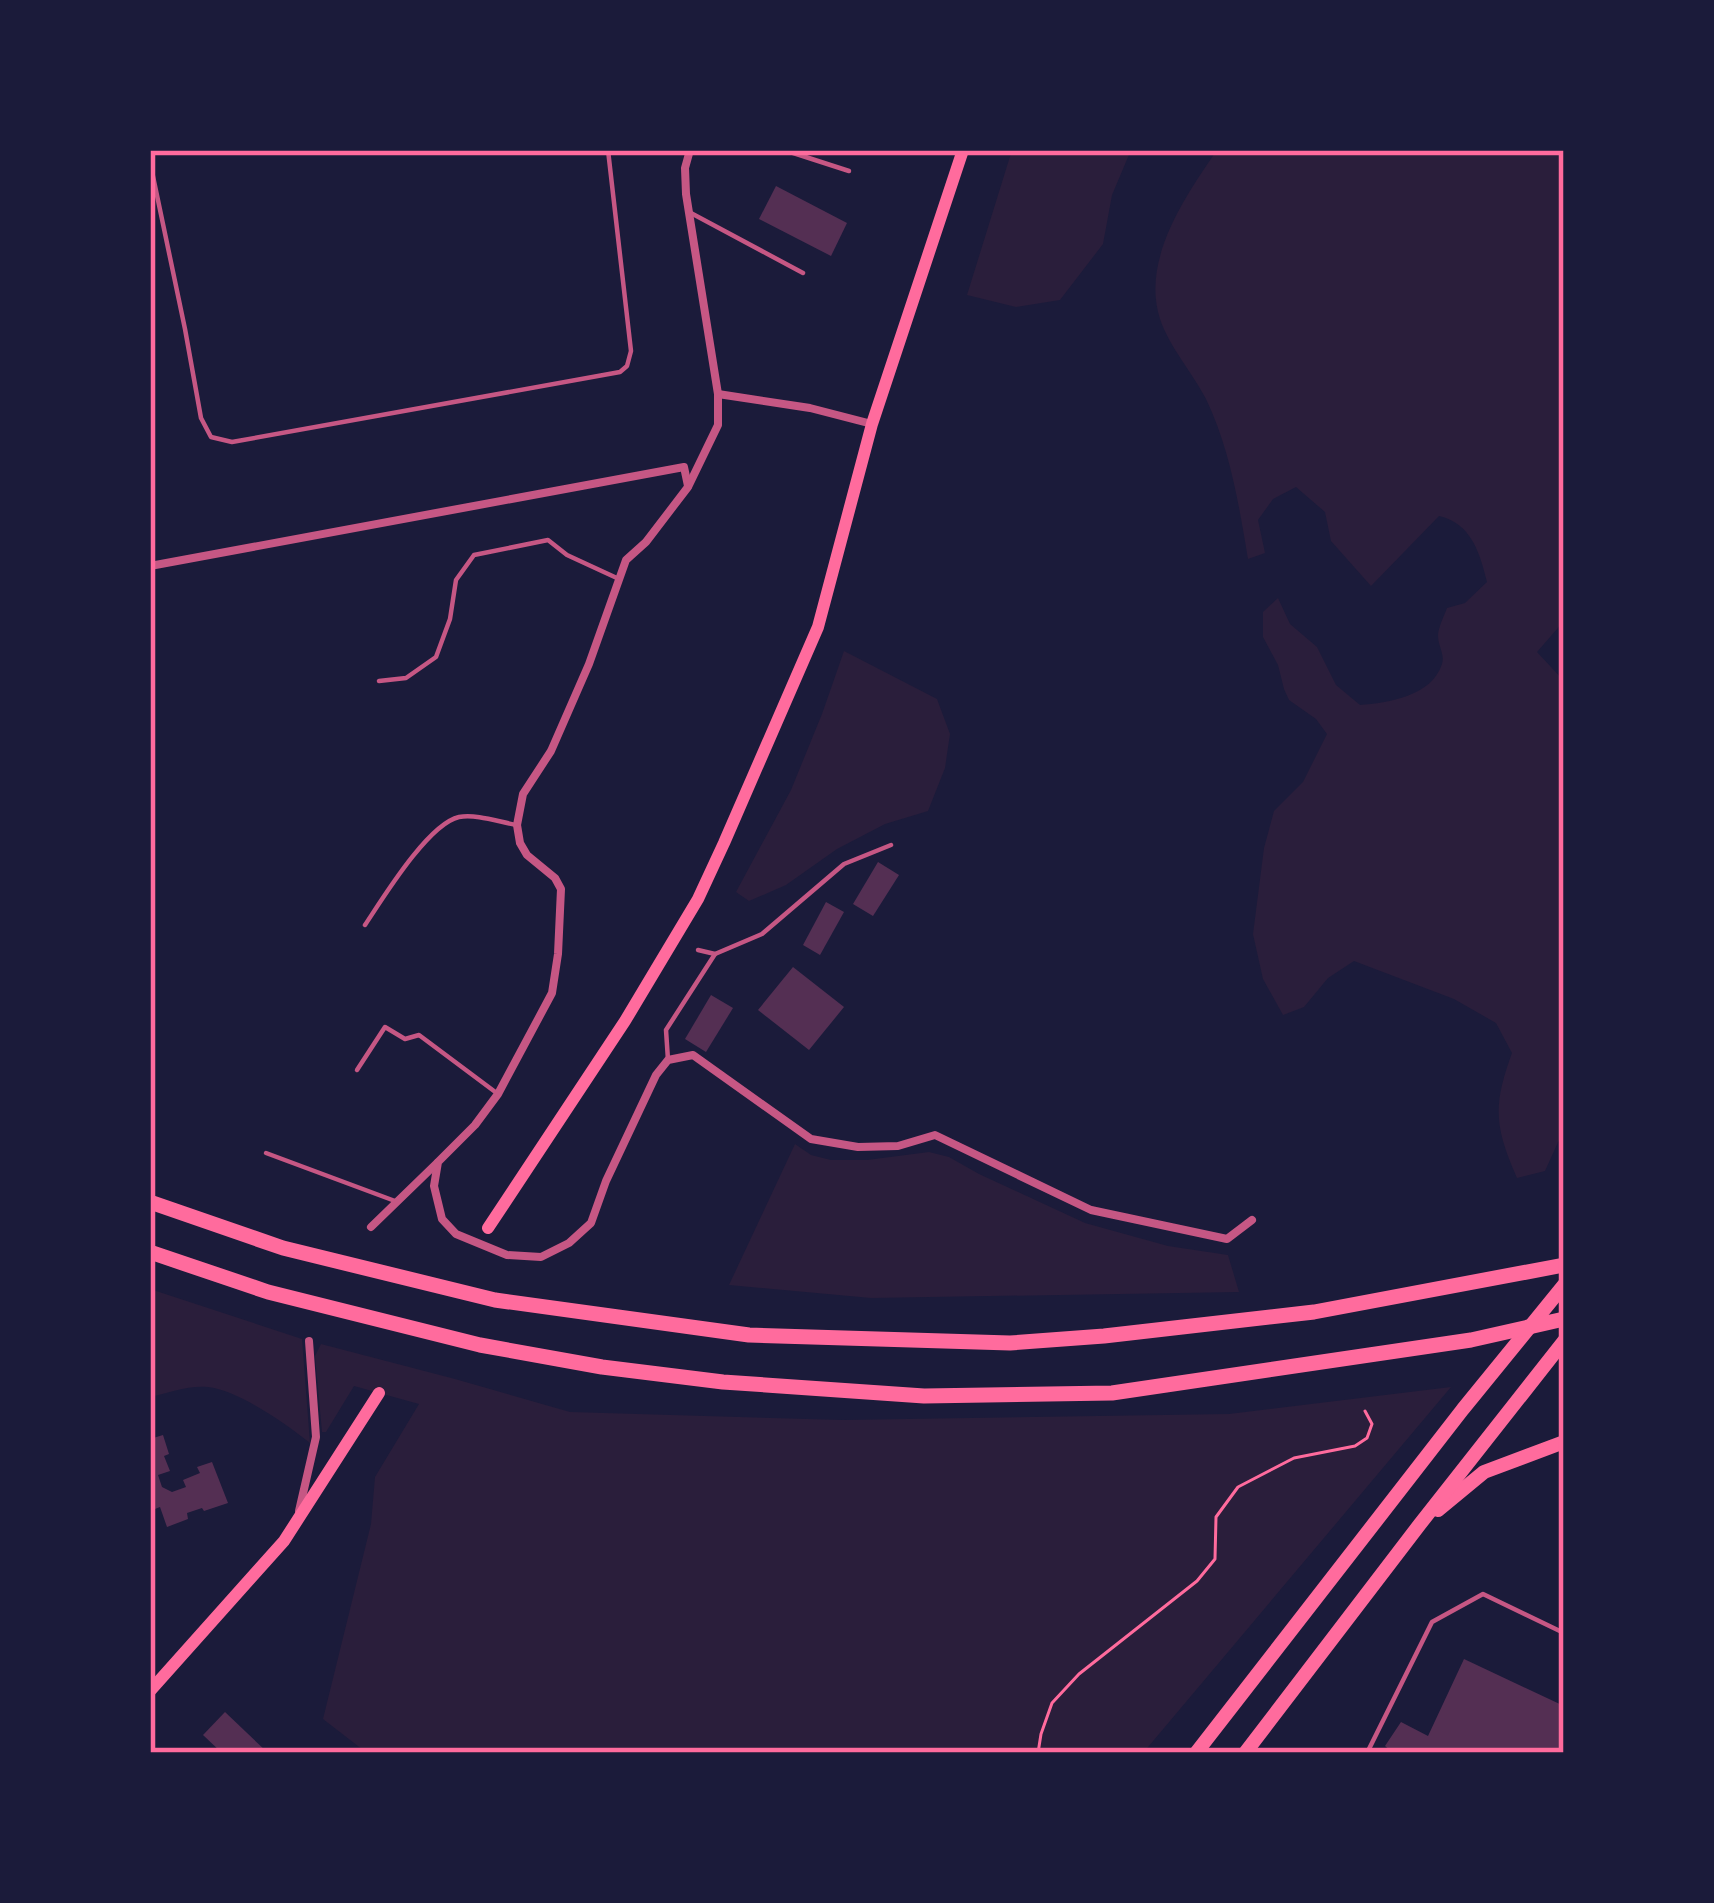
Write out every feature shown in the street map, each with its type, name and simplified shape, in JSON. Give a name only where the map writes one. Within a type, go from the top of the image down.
[{"type":"highway","points":[[150,1202],[283,1248],[453,1291],[749,1335],[1010,1342],[1104,1336],[1314,1312],[1564,1265]]},
{"type":"highway","points":[[150,1252],[268,1292],[480,1346],[724,1382],[924,1396],[1112,1393],[1471,1340],[1564,1319]]},
{"type":"highway","points":[[1196,1753],[1564,1285]]},
{"type":"highway","points":[[1245,1753],[1564,1341]]},
{"type":"highway","points":[[1420,1524],[1484,1472],[1564,1442]]},
{"type":"main road","points":[[488,1228],[626,1022],[711,872],[818,627],[872,424],[963,150]]},
{"type":"main road","points":[[150,1691],[284,1540],[380,1393]]},
{"type":"street","points":[[371,1226],[475,1125],[510,1077],[552,993],[560,885],[524,851],[517,824],[523,794],[550,752],[589,664],[626,560],[688,487],[718,424],[718,394],[689,212],[685,168],[690,150]]},
{"type":"street","points":[[718,394],[810,408],[872,424]]},
{"type":"street","points":[[150,566],[684,467],[688,487]]},
{"type":"street","points":[[438,1162],[433,1180],[439,1213],[451,1230],[507,1255],[541,1257],[568,1243],[591,1223],[656,1076],[668,1060],[693,1055],[812,1138],[858,1148],[898,1147],[935,1136],[1091,1210],[1227,1239],[1252,1220]]},
{"type":"street","points":[[284,1540],[303,1500],[316,1442],[309,1341]]},
{"type":"lane","points":[[150,163],[201,418],[211,437],[232,442],[620,372],[631,351],[608,150]]},
{"type":"lane","points":[[784,150],[849,171]]},
{"type":"lane","points":[[689,212],[803,274]]},
{"type":"lane","points":[[379,681],[406,678],[436,657],[450,620],[457,580],[474,555],[548,540],[619,579]]},
{"type":"lane","points":[[365,925],[407,863],[452,820],[470,817],[517,824]]},
{"type":"lane","points":[[668,1060],[666,1030],[715,954],[762,934],[844,864],[891,845]]},
{"type":"lane","points":[[698,950],[715,954]]},
{"type":"lane","points":[[357,1070],[385,1027],[405,1039],[419,1035],[498,1094]]},
{"type":"lane","points":[[266,1154],[395,1201]]},
{"type":"lane","points":[[1367,1753],[1432,1622],[1483,1594],[1564,1634]]},
{"type":"path","points":[[1039,1753],[1052,1703],[1079,1674],[1197,1581],[1215,1559],[1216,1517],[1238,1487],[1294,1458],[1355,1446],[1367,1438],[1372,1424],[1365,1411]]},
{"type":"shaded area","points":[[1012,150],[1131,150],[1112,195],[1103,244],[1060,300],[1016,307],[967,295]]},
{"type":"shaded area","points":[[1217,150],[1564,150],[1564,621],[1537,652],[1564,681],[1564,1129],[1545,1171],[1517,1178],[1504,1144],[1499,1102],[1512,1053],[1496,1023],[1454,999],[1354,961],[1328,978],[1304,1007],[1283,1015],[1263,979],[1253,934],[1264,848],[1274,811],[1303,782],[1327,734],[1316,719],[1289,700],[1263,637],[1263,612],[1278,598],[1290,624],[1317,647],[1336,685],[1360,705],[1371,704],[1408,696],[1429,684],[1442,664],[1438,633],[1447,608],[1465,603],[1487,582],[1466,532],[1439,516],[1371,586],[1331,541],[1325,512],[1296,487],[1273,499],[1258,520],[1265,553],[1248,559],[1221,437],[1206,399],[1164,330],[1156,297],[1156,274],[1169,230]]},
{"type":"shaded area","points":[[844,651],[937,699],[950,734],[945,768],[928,811],[885,824],[837,849],[786,885],[749,901],[736,892],[791,790]]},
{"type":"shaded area","points":[[795,1144],[831,1160],[929,1152],[949,1157],[1085,1223],[1168,1246],[1228,1255],[1239,1292],[871,1298],[729,1285]]},
{"type":"shaded area","points":[[150,1289],[302,1339],[310,1443],[261,1409],[220,1389],[193,1387],[150,1397]]},
{"type":"shaded area","points":[[321,1344],[570,1412],[843,1420],[1229,1414],[1451,1387],[1143,1753],[367,1753],[323,1719],[371,1524],[375,1477],[419,1404],[354,1386],[322,1432],[315,1356]]},
{"type":"building","points":[[776,186],[847,223],[831,256],[759,219]]},
{"type":"building","points":[[878,862],[899,875],[873,916],[853,904]]},
{"type":"building","points":[[826,902],[844,912],[820,955],[803,945]]},
{"type":"building","points":[[793,967],[844,1007],[809,1050],[758,1010]]},
{"type":"building","points":[[711,995],[733,1008],[706,1052],[685,1039]]},
{"type":"building","points":[[163,1435],[170,1471],[158,1475],[162,1487],[172,1492],[186,1487],[183,1480],[200,1473],[197,1467],[212,1462],[228,1503],[187,1513],[188,1519],[167,1527],[160,1507],[150,1511],[150,1439]]},
{"type":"building","points":[[1464,1659],[1564,1706],[1564,1753],[1393,1753],[1385,1746],[1401,1722],[1428,1736]]},
{"type":"building","points":[[225,1712],[268,1753],[222,1753],[203,1735]]}]
